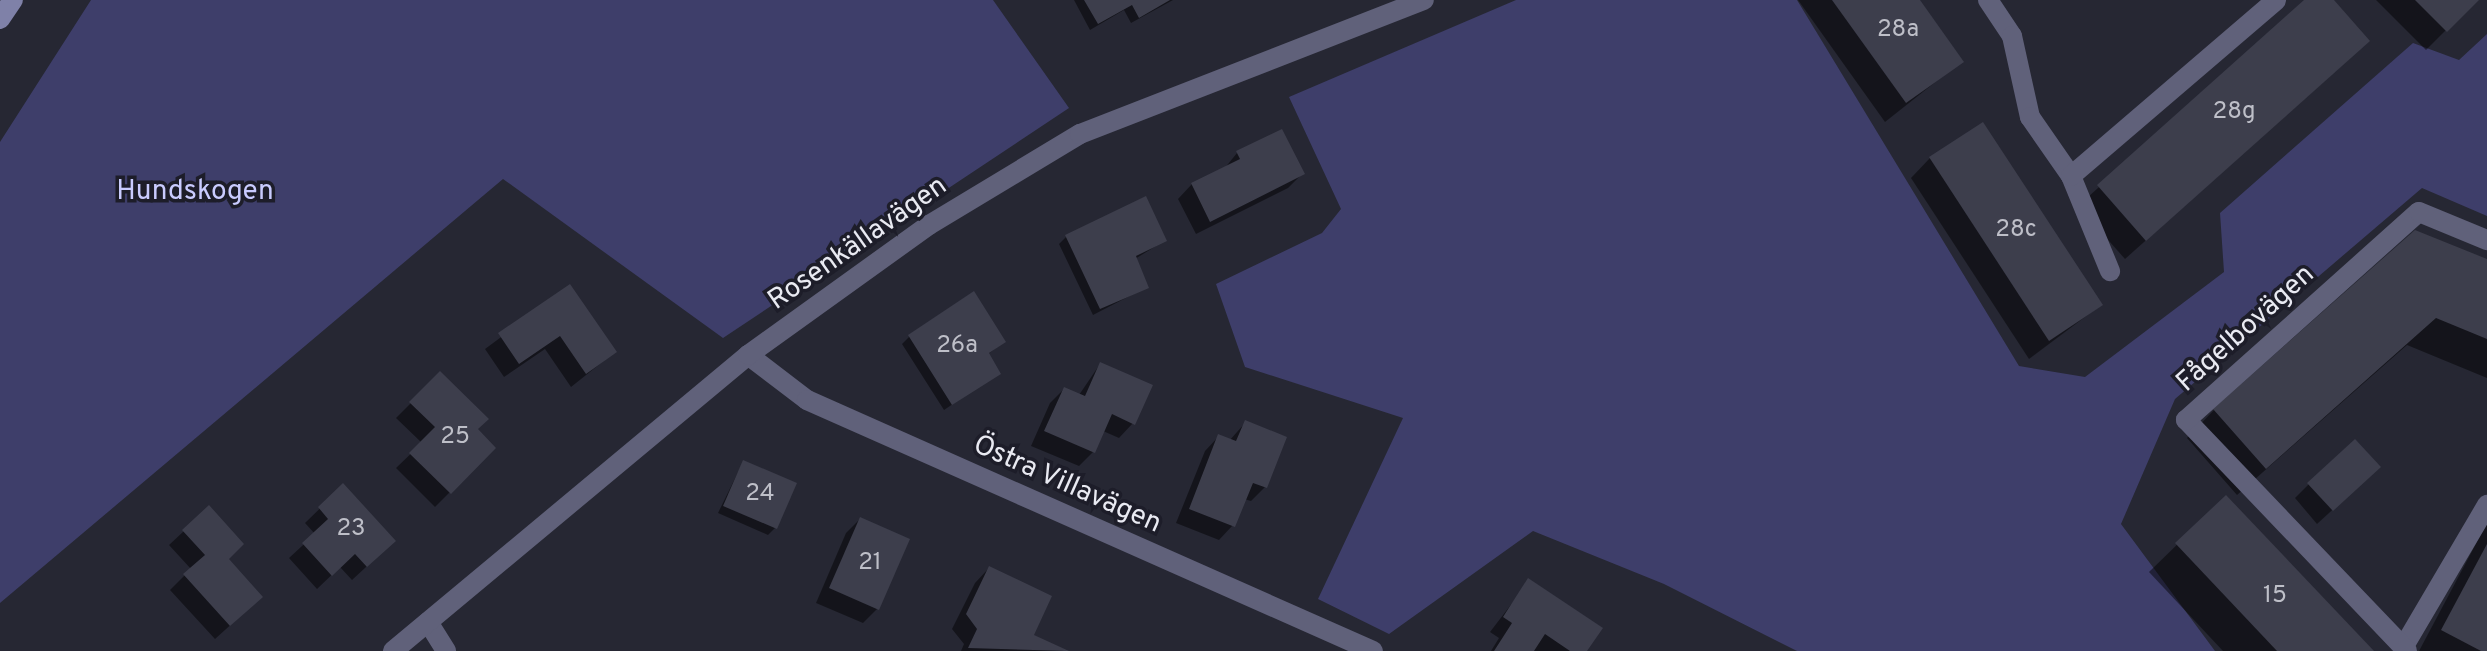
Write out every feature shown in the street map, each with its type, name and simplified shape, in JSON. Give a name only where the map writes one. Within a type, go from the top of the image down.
[{"type":"main road","points":[[0,19],[13,0]]},
{"type":"street","name":"Rosenkällavägen","points":[[393,651],[748,355],[929,225],[1080,134],[1424,0]]},
{"type":"street","points":[[1988,0],[2012,36],[2030,117],[2071,176],[2110,271]]},
{"type":"street","points":[[2071,176],[2276,0]]},
{"type":"street","name":"Fågelbovägen","points":[[2406,649],[2186,420],[2419,212],[2487,240]]},
{"type":"street","name":"Östra Villavägen","points":[[748,355],[807,400],[1373,651]]},
{"type":"street","points":[[2406,649],[2487,505]]},
{"type":"street","points":[[428,622],[446,651]]},
{"type":"green space","name":"Hundskogen","points":[[91,0],[993,0],[1069,108],[723,338],[503,179],[0,603],[0,142]]},
{"type":"green space","points":[[1516,0],[1797,0],[2019,366],[2085,377],[2224,272],[2220,213],[2413,43],[2459,60],[2487,34],[2487,216],[2422,188],[2175,399],[2121,524],[2215,651],[1797,651],[1664,584],[1533,531],[1389,634],[1318,599],[1403,418],[1245,367],[1216,284],[1322,233],[1341,209],[1289,97]]},
{"type":"building","points":[[1084,0],[1170,0],[1139,18],[1132,5],[1098,24]]},
{"type":"building","points":[[1832,0],[1920,0],[1964,62],[1906,103]]},
{"type":"building","points":[[2304,0],[2334,0],[2370,41],[2146,241],[2097,185]]},
{"type":"building","points":[[2415,0],[2479,0],[2447,32]]},
{"type":"building","points":[[1983,122],[2103,305],[2049,341],[1929,157]]},
{"type":"building","points":[[1282,129],[1305,174],[1210,222],[1191,183],[1240,159],[1236,151]]},
{"type":"building","points":[[1146,196],[1167,241],[1136,256],[1149,288],[1100,309],[1065,235]]},
{"type":"building","points":[[2415,230],[2487,259],[2487,339],[2436,318],[2266,469],[2213,409]]},
{"type":"building","points":[[570,284],[617,352],[586,374],[560,336],[519,364],[498,333]]},
{"type":"building","points":[[974,291],[1006,342],[989,353],[1001,374],[952,405],[908,335]]},
{"type":"building","points":[[1100,362],[1153,385],[1135,425],[1112,414],[1095,453],[1044,431],[1064,387],[1085,396]]},
{"type":"building","points":[[440,371],[489,419],[478,429],[496,448],[451,494],[409,453],[435,427],[409,402]]},
{"type":"building","points":[[1245,420],[1287,437],[1267,488],[1253,483],[1235,527],[1189,509],[1218,434],[1236,441]]},
{"type":"building","points":[[2355,439],[2381,467],[2333,511],[2307,483]]},
{"type":"building","points":[[743,460],[797,483],[777,529],[723,506]]},
{"type":"building","points":[[343,483],[396,541],[367,567],[355,554],[332,576],[302,543],[328,519],[318,507]]},
{"type":"building","points":[[2226,495],[2374,651],[2277,651],[2175,543]]},
{"type":"building","points":[[209,505],[244,544],[229,559],[263,597],[230,626],[183,574],[205,555],[182,530]]},
{"type":"building","points":[[860,517],[910,539],[879,610],[829,588]]},
{"type":"building","points":[[2487,544],[2487,651],[2481,651],[2441,630]]},
{"type":"building","points":[[989,566],[1052,596],[1034,635],[1069,651],[968,648],[977,629],[966,614]]},
{"type":"building","points":[[1528,578],[1603,628],[1587,651],[1570,651],[1545,634],[1534,651],[1494,651],[1512,623],[1503,617]]}]
